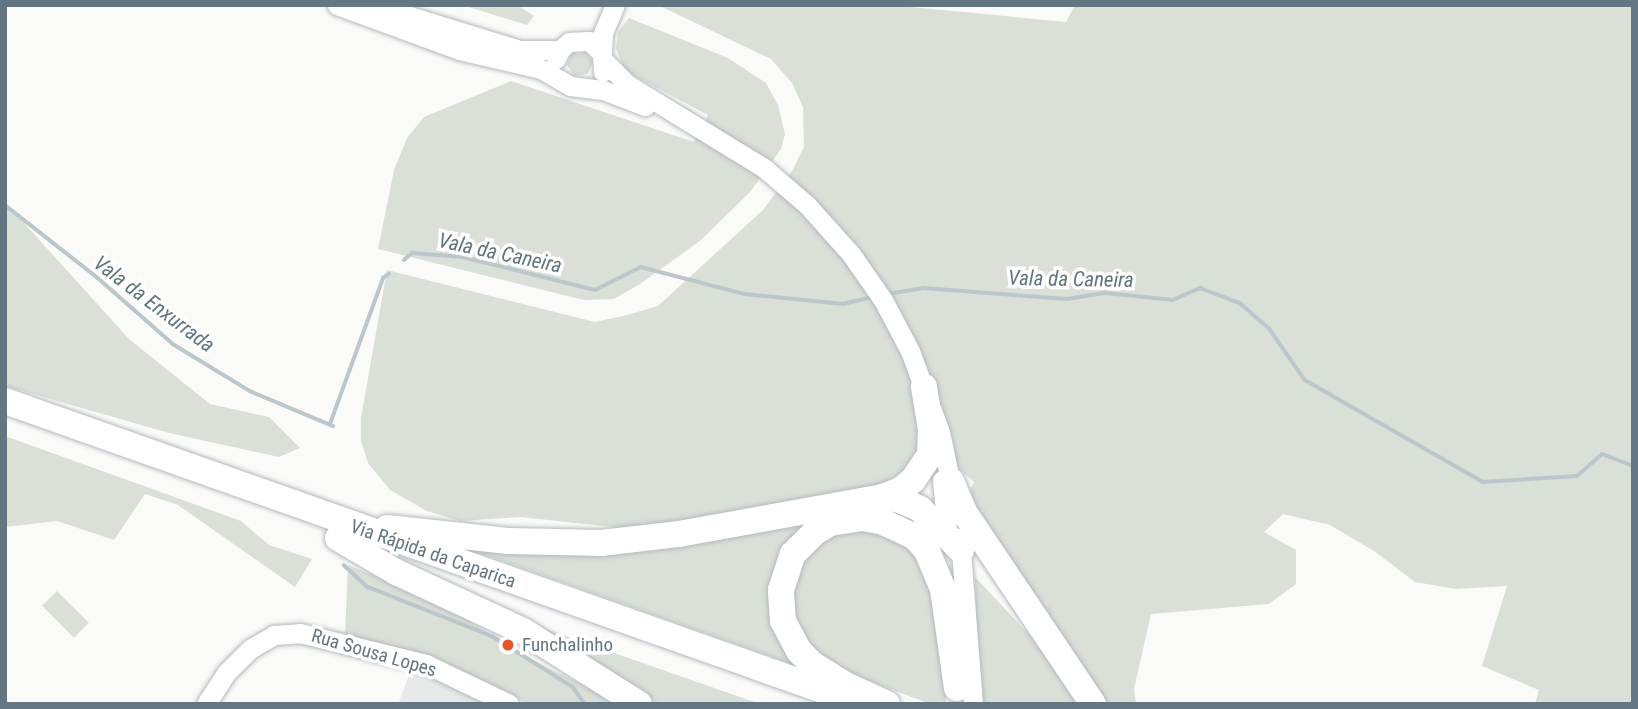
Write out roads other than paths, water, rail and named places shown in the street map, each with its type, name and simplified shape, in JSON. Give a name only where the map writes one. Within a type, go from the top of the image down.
[{"type":"highway","points":[[345,531],[443,532],[509,541],[601,543],[679,534],[882,497],[901,490],[914,480],[930,455],[931,429],[924,387]]},
{"type":"highway","name":"Via Rápida da Caparica","points":[[5,401],[805,704]]},
{"type":"highway","name":"Via Rápida da Caparica","points":[[5,419],[862,704]]},
{"type":"highway","points":[[951,481],[964,512],[1093,704]]},
{"type":"highway","points":[[882,497],[900,500],[919,509],[954,543]]},
{"type":"highway","points":[[887,704],[844,684],[811,663],[794,644],[783,621],[780,590],[793,554],[815,532],[830,523],[863,518],[883,522],[915,537],[927,551],[943,589],[965,693]]},
{"type":"highway","points":[[345,531],[396,572],[523,631],[639,704]]},
{"type":"main road","points":[[337,5],[459,50],[548,71],[573,85],[610,92],[695,125]]},
{"type":"main road","points":[[374,5],[520,50],[589,41],[627,84],[764,168],[832,232],[883,300],[924,387],[943,439],[951,481],[954,543]]},
{"type":"main road","points":[[573,85],[555,67],[568,44],[608,5]]},
{"type":"main road","points":[[573,85],[599,79],[603,57],[602,38],[615,5]]},
{"type":"main road","points":[[924,387],[956,555],[965,647],[965,693]]},
{"type":"main road","name":"Rua Sousa Lopes","points":[[206,704],[240,657],[257,643],[274,635],[308,634],[426,664],[509,704]]},
{"type":"waterway","name":"Vala da Enxurrada","points":[[5,205],[98,278],[173,344],[250,391],[333,426]]},
{"type":"waterway","name":"Vala da Caneira","points":[[404,260],[412,253],[463,257],[595,290],[641,267],[745,294],[843,304],[873,297]]},
{"type":"waterway","name":"Vala da Caneira","points":[[330,424],[383,278],[389,274]]},
{"type":"waterway","name":"Vala da Caneira","points":[[887,294],[923,288],[1067,299],[1106,293],[1173,300],[1200,288],[1240,303],[1269,328],[1305,380],[1483,482],[1577,476],[1602,454],[1633,466]]},
{"type":"waterway","name":"Vala da Enxurrada","points":[[344,565],[368,587],[492,636],[573,687],[585,704]]},
{"type":"place","name":"Funchalinho","points":[[508,645]]}]
